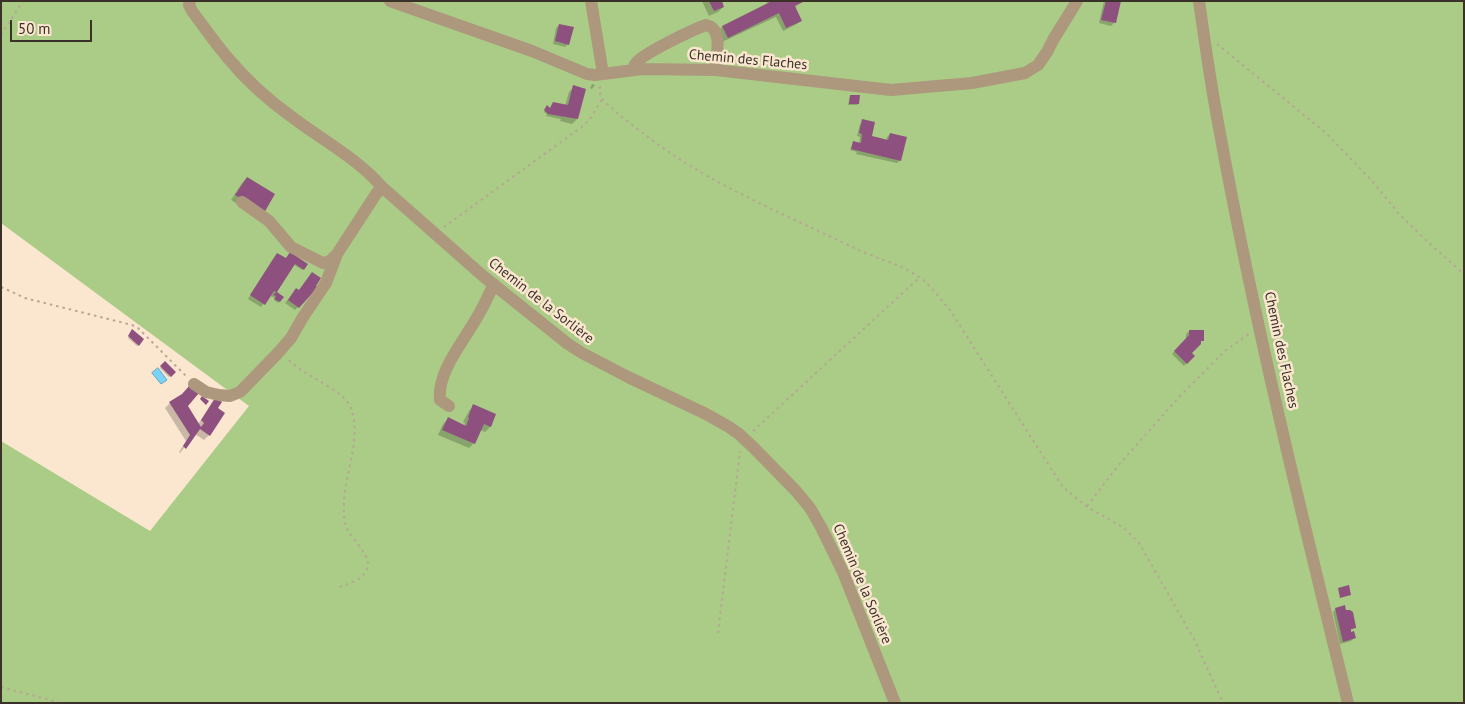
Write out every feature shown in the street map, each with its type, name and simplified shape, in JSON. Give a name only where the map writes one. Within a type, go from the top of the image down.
[{"type":"street","name":"Chemin de la Sorlière","points":[[190,1],[192,11],[227,57],[246,78],[290,116],[358,163],[382,187],[550,330],[582,353],[706,414],[745,439],[796,490],[822,527],[843,572],[895,703]]},
{"type":"street","name":"Chemin des Flaches","points":[[390,1],[532,50],[587,74],[633,70],[715,70],[891,90],[972,84],[1025,73],[1038,65],[1077,1]]},
{"type":"street","points":[[591,1],[602,74]]},
{"type":"street","name":"Chemin des Flaches","points":[[1199,1],[1219,128],[1260,327],[1312,556],[1348,703]]},
{"type":"street","points":[[633,70],[636,62],[650,53],[706,25],[712,28],[716,34],[715,70]]},
{"type":"street","points":[[194,384],[206,392],[230,396],[240,392],[280,351],[291,338],[326,283],[338,254],[382,187]]},
{"type":"street","points":[[242,202],[268,220],[291,247],[323,263],[330,261],[338,254]]},
{"type":"street","points":[[449,406],[440,400],[439,390],[442,378],[494,284]]},
{"type":"path","points":[[1,35],[23,1]]},
{"type":"path","points":[[1205,42],[1211,41],[1217,44],[1326,133],[1373,182],[1400,214],[1464,274]]},
{"type":"path","points":[[602,74],[599,91],[602,99],[654,142],[695,169],[741,194],[837,240],[900,266],[920,277],[930,286],[950,310],[1062,486],[1086,506],[1124,528],[1139,543],[1195,641],[1223,703]]},
{"type":"path","points":[[438,235],[445,226],[583,126],[590,119],[602,99]]},
{"type":"path","points":[[718,632],[738,463],[745,439],[920,277]]},
{"type":"path","points":[[1,286],[26,298],[138,328],[194,384]]},
{"type":"path","points":[[1086,506],[1117,467],[1178,398],[1226,350],[1260,327]]},
{"type":"path","points":[[280,351],[301,371],[345,398],[351,409],[354,425],[354,446],[345,490],[344,522],[365,555],[368,564],[366,572],[358,580],[336,588]]},
{"type":"path","points":[[1,688],[61,703]]},
{"type":"green space","points":[[1,1],[1464,1],[1464,703],[1,703],[1,441],[150,531],[249,406],[1,223]]},
{"type":"water","points":[[158,368],[167,380],[161,384],[152,373]]},
{"type":"building","points":[[709,1],[722,1],[724,7],[714,11]]},
{"type":"building","points":[[772,1],[805,1],[795,6],[802,21],[786,28],[779,13],[728,38],[722,26]]},
{"type":"building","points":[[1106,1],[1121,1],[1116,23],[1101,20]]},
{"type":"building","points":[[559,24],[574,27],[569,45],[555,41]]},
{"type":"building","points":[[573,85],[586,89],[578,119],[548,114],[544,110],[547,105],[550,108],[553,102],[568,105]]},
{"type":"building","points":[[850,95],[860,95],[859,104],[849,104]]},
{"type":"building","points":[[862,119],[875,122],[872,136],[888,140],[890,133],[907,137],[901,161],[851,149],[853,141],[861,143],[862,134],[859,133]]},
{"type":"building","points":[[247,177],[275,194],[264,213],[235,195]]},
{"type":"building","points":[[290,252],[308,264],[304,270],[295,264],[277,292],[284,297],[280,302],[274,299],[276,296],[273,295],[276,292],[274,291],[265,305],[250,295],[277,253],[286,258]]},
{"type":"building","points":[[312,272],[321,278],[316,286],[318,287],[299,308],[288,300],[296,288],[299,290]]},
{"type":"building","points":[[132,329],[144,339],[139,346],[128,336]]},
{"type":"building","points":[[1189,330],[1204,330],[1204,341],[1201,341],[1201,344],[1192,353],[1195,356],[1187,364],[1174,351],[1189,335]]},
{"type":"building","points":[[165,361],[176,372],[171,377],[160,366]]},
{"type":"building","points":[[190,385],[199,393],[188,406],[201,427],[204,423],[201,420],[215,398],[222,402],[218,408],[225,413],[210,436],[200,429],[186,449],[183,446],[190,435],[169,402],[182,394]]},
{"type":"building","points":[[202,396],[209,401],[206,405],[200,399]]},
{"type":"building","points":[[473,404],[496,414],[491,427],[484,424],[475,444],[442,430],[448,417],[466,426]]},
{"type":"building","points":[[1349,585],[1351,595],[1340,598],[1338,588]]},
{"type":"building","points":[[1345,605],[1346,610],[1353,612],[1356,628],[1351,629],[1351,632],[1354,631],[1356,638],[1343,642],[1335,608]]}]
